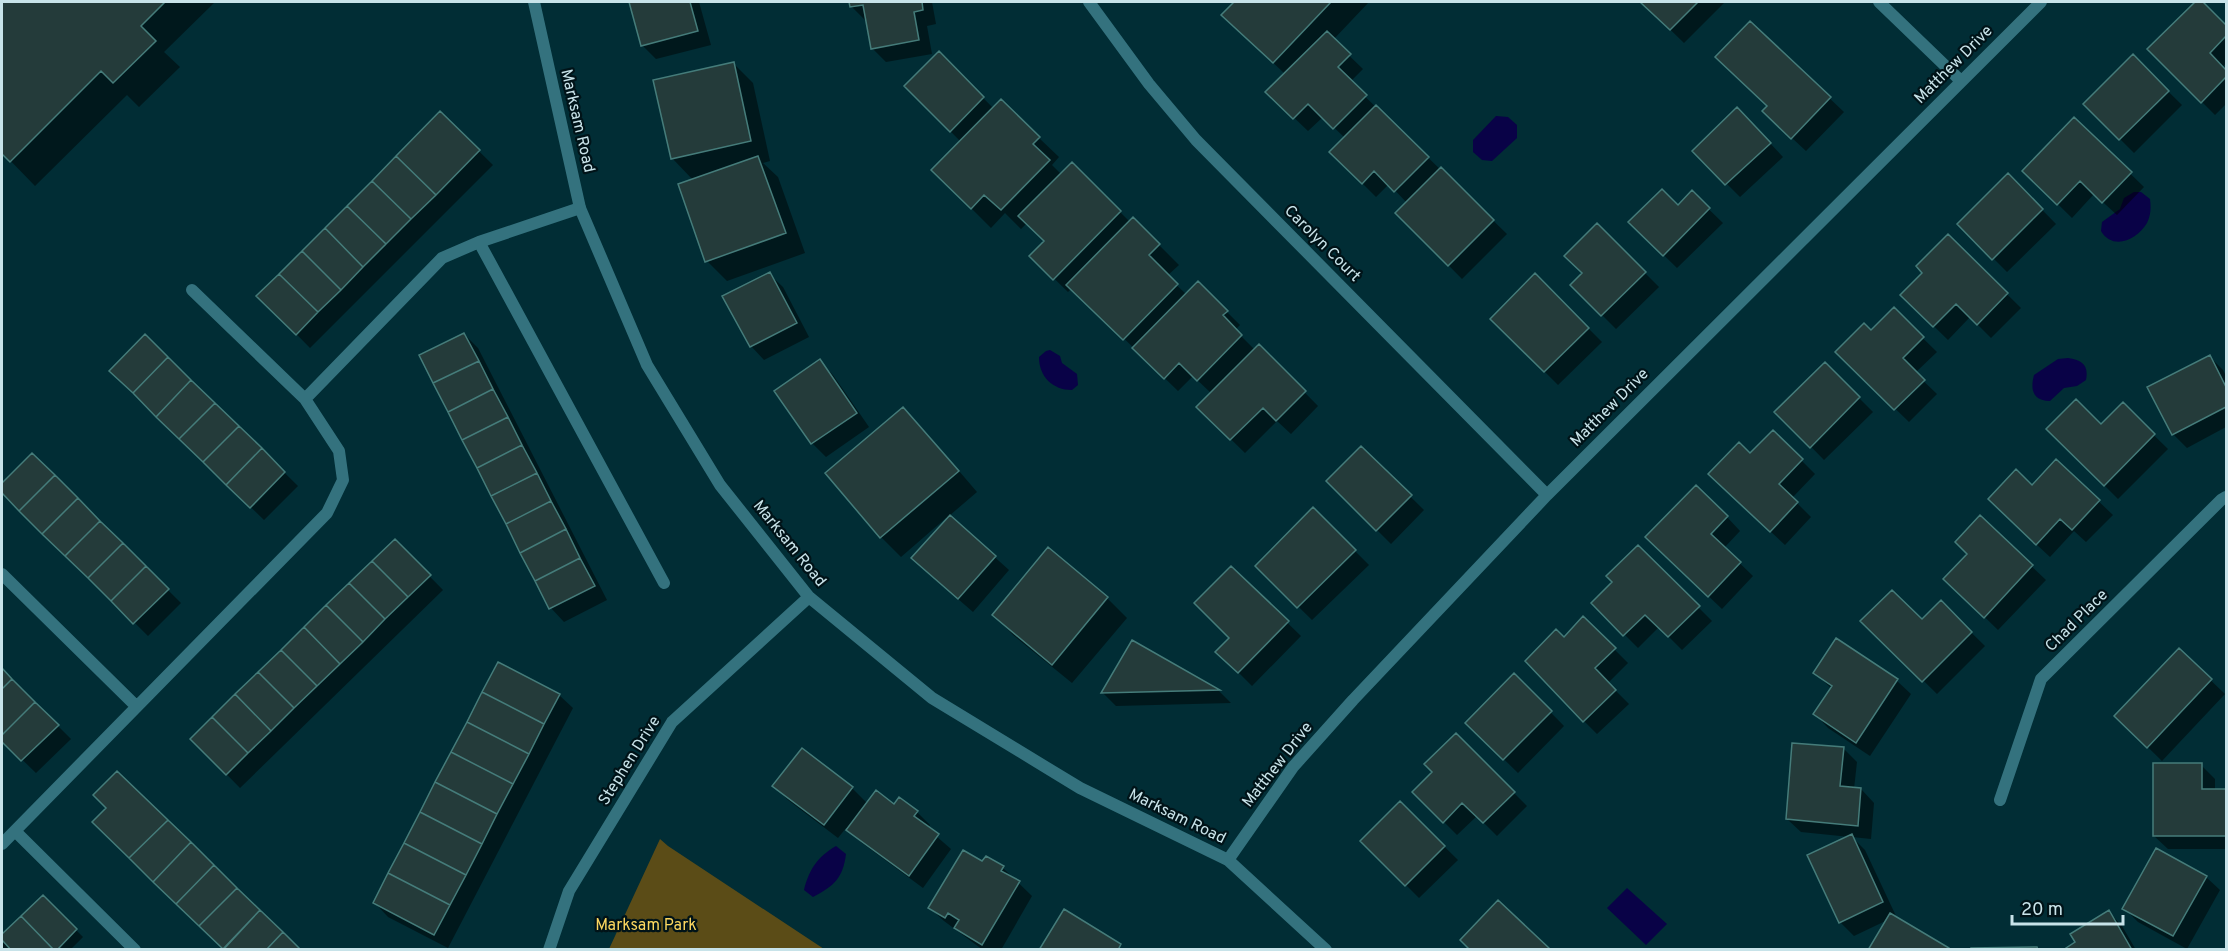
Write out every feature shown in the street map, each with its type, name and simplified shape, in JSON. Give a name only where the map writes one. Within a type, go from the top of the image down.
[{"type":"street","name":"Marksam Road","points":[[534,2],[580,208],[647,365],[720,485],[809,597],[932,698],[1080,788],[1228,860],[1326,950]]},
{"type":"street","name":"Carolyn Court","points":[[1089,2],[1149,84],[1196,140],[1547,495]]},
{"type":"street","points":[[1879,2],[1961,81]]},
{"type":"street","name":"Matthew Drive","points":[[1228,860],[1293,767],[1353,700],[1547,495],[2041,2]]},
{"type":"street","points":[[305,399],[442,258],[479,242],[580,208]]},
{"type":"street","points":[[479,242],[664,583]]},
{"type":"street","points":[[2,844],[327,513],[342,480],[339,451],[305,399],[192,290]]},
{"type":"street","name":"Chad Place","points":[[2000,800],[2042,679],[2226,497]]},
{"type":"street","points":[[2,574],[136,706]]},
{"type":"street","name":"Stephen Drive","points":[[549,950],[569,891],[672,722],[809,597]]},
{"type":"street","points":[[15,831],[135,950]]},
{"type":"green space","name":"Marksam Park","points":[[660,839],[668,846],[824,949],[609,949]]},
{"type":"shaded area","points":[[1496,116],[1508,117],[1517,125],[1517,138],[1492,161],[1482,160],[1473,152],[1473,140]]},
{"type":"shaded area","points":[[2134,192],[2141,192],[2150,199],[2147,223],[2131,238],[2125,241],[2112,241],[2101,231],[2102,222],[2120,209],[2124,198]]},
{"type":"shaded area","points":[[1050,350],[1060,356],[1062,363],[1077,374],[1078,385],[1072,390],[1053,385],[1041,371],[1039,357]]},
{"type":"shaded area","points":[[2068,358],[2083,364],[2086,380],[2077,386],[2064,388],[2050,401],[2036,397],[2032,385],[2034,375],[2058,359]]},
{"type":"shaded area","points":[[836,846],[846,854],[843,869],[832,885],[813,897],[804,890],[808,876],[819,859]]},
{"type":"shaded area","points":[[1627,888],[1667,924],[1646,945],[1607,908]]},
{"type":"building","points":[[2,2],[165,2],[141,26],[156,41],[113,83],[101,71],[10,162],[2,154]]},
{"type":"building","points":[[629,2],[690,2],[698,31],[641,46]]},
{"type":"building","points":[[849,2],[922,2],[923,10],[914,12],[919,40],[871,49],[863,5],[850,7]]},
{"type":"building","points":[[1234,2],[1331,2],[1273,63],[1221,15]]},
{"type":"building","points":[[1640,2],[1698,2],[1670,30]]},
{"type":"building","points":[[2195,2],[2203,2],[2226,25],[2226,36],[2210,53],[2226,70],[2226,77],[2201,103],[2147,49]]},
{"type":"building","points":[[1750,21],[1831,97],[1791,139],[1762,111],[1767,106],[1715,57]]},
{"type":"building","points":[[1327,31],[1351,54],[1338,67],[1367,95],[1333,129],[1308,104],[1293,119],[1265,92]]},
{"type":"building","points":[[939,51],[984,97],[950,132],[904,86]]},
{"type":"building","points":[[2133,54],[2169,91],[2119,140],[2083,104]]},
{"type":"building","points":[[734,62],[751,141],[671,159],[653,80]]},
{"type":"building","points":[[1001,99],[1040,137],[1033,144],[1050,160],[1001,210],[984,195],[971,209],[931,170]]},
{"type":"building","points":[[1376,105],[1429,157],[1394,192],[1374,171],[1362,184],[1329,152]]},
{"type":"building","points":[[1737,107],[1771,143],[1725,185],[1692,151]]},
{"type":"building","points":[[440,111],[480,150],[436,195],[396,156]]},
{"type":"building","points":[[2074,117],[2132,172],[2102,203],[2080,181],[2057,205],[2022,171]]},
{"type":"building","points":[[396,156],[436,195],[411,219],[372,181]]},
{"type":"building","points":[[758,156],[786,233],[705,262],[678,184]]},
{"type":"building","points":[[1072,162],[1121,211],[1053,280],[1029,256],[1044,241],[1018,216]]},
{"type":"building","points":[[1441,167],[1494,220],[1448,266],[1395,213]]},
{"type":"building","points":[[2008,173],[2043,209],[1992,260],[1957,224]]},
{"type":"building","points":[[372,181],[411,219],[386,244],[347,206]]},
{"type":"building","points":[[1662,189],[1678,205],[1692,190],[1710,208],[1663,256],[1628,222]]},
{"type":"building","points":[[347,206],[386,244],[363,267],[325,228]]},
{"type":"building","points":[[1133,217],[1160,244],[1149,255],[1178,284],[1123,340],[1066,285]]},
{"type":"building","points":[[1597,223],[1646,272],[1601,316],[1570,285],[1582,273],[1564,256]]},
{"type":"building","points":[[325,228],[363,267],[341,290],[302,251]]},
{"type":"building","points":[[1948,234],[2008,293],[1977,325],[1956,304],[1933,327],[1900,295],[1922,273],[1916,266]]},
{"type":"building","points":[[302,251],[341,290],[318,312],[279,274]]},
{"type":"building","points":[[770,272],[797,323],[750,347],[722,296]]},
{"type":"building","points":[[1535,273],[1589,328],[1544,372],[1490,319]]},
{"type":"building","points":[[279,274],[318,312],[296,335],[256,296]]},
{"type":"building","points":[[1198,281],[1228,311],[1223,315],[1242,335],[1197,381],[1179,363],[1164,379],[1132,348]]},
{"type":"building","points":[[1894,307],[1924,337],[1903,358],[1925,380],[1894,410],[1835,352],[1864,323],[1871,330]]},
{"type":"building","points":[[464,333],[479,361],[433,383],[419,355]]},
{"type":"building","points":[[145,334],[168,357],[133,393],[109,371]]},
{"type":"building","points":[[1259,344],[1306,391],[1276,421],[1263,408],[1230,440],[1196,407]]},
{"type":"building","points":[[2210,355],[2226,387],[2226,407],[2172,435],[2147,387]]},
{"type":"building","points":[[168,357],[191,380],[156,417],[133,393]]},
{"type":"building","points":[[820,359],[857,413],[811,444],[774,391]]},
{"type":"building","points":[[479,361],[493,389],[448,412],[433,383]]},
{"type":"building","points":[[1825,362],[1860,397],[1810,448],[1774,412]]},
{"type":"building","points":[[191,380],[215,403],[179,439],[156,417]]},
{"type":"building","points":[[493,389],[508,417],[462,440],[448,412]]},
{"type":"building","points":[[2076,399],[2101,424],[2123,402],[2155,434],[2104,486],[2046,429]]},
{"type":"building","points":[[215,403],[239,426],[203,462],[179,439]]},
{"type":"building","points":[[903,407],[959,471],[880,538],[825,473]]},
{"type":"building","points":[[508,417],[522,445],[477,468],[462,440]]},
{"type":"building","points":[[239,426],[262,448],[226,485],[203,462]]},
{"type":"building","points":[[1773,430],[1803,459],[1779,484],[1798,502],[1770,532],[1708,474],[1739,442],[1750,453]]},
{"type":"building","points":[[522,445],[537,473],[491,496],[477,468]]},
{"type":"building","points":[[1361,446],[1412,495],[1376,531],[1326,481]]},
{"type":"building","points":[[262,448],[285,472],[250,508],[226,485]]},
{"type":"building","points":[[32,453],[55,475],[19,511],[2,493],[2,483]]},
{"type":"building","points":[[2056,459],[2100,500],[2072,530],[2060,519],[2036,545],[1988,499],[2016,469],[2032,485]]},
{"type":"building","points":[[537,473],[551,501],[506,524],[491,496]]},
{"type":"building","points":[[55,475],[78,498],[42,534],[19,511]]},
{"type":"building","points":[[1696,485],[1728,516],[1711,534],[1741,562],[1708,597],[1645,537]]},
{"type":"building","points":[[78,498],[100,521],[65,556],[42,534]]},
{"type":"building","points":[[551,501],[566,529],[520,553],[506,524]]},
{"type":"building","points":[[1313,507],[1356,550],[1297,608],[1255,566]]},
{"type":"building","points":[[950,515],[996,556],[958,599],[911,558]]},
{"type":"building","points":[[1980,515],[2033,565],[1984,618],[1943,579],[1967,554],[1955,542]]},
{"type":"building","points":[[100,521],[123,543],[88,578],[65,556]]},
{"type":"building","points":[[566,529],[580,558],[535,581],[520,553]]},
{"type":"building","points":[[395,539],[431,575],[408,597],[372,561]]},
{"type":"building","points":[[123,543],[146,566],[111,601],[88,578]]},
{"type":"building","points":[[1638,545],[1700,606],[1668,637],[1645,615],[1623,636],[1591,603],[1612,582],[1606,576]]},
{"type":"building","points":[[1048,547],[1108,597],[1052,665],[992,615]]},
{"type":"building","points":[[580,558],[595,586],[549,609],[535,581]]},
{"type":"building","points":[[372,561],[408,597],[385,619],[349,583]]},
{"type":"building","points":[[146,566],[169,589],[133,624],[111,601]]},
{"type":"building","points":[[1231,566],[1289,621],[1238,673],[1215,652],[1229,638],[1194,603]]},
{"type":"building","points":[[349,583],[385,619],[363,642],[326,605]]},
{"type":"building","points":[[1892,590],[1922,619],[1941,600],[1972,632],[1922,682],[1860,621]]},
{"type":"building","points":[[326,605],[363,642],[340,664],[304,627]]},
{"type":"building","points":[[1583,616],[1616,648],[1595,668],[1616,690],[1583,722],[1525,661],[1556,629],[1564,637]]},
{"type":"building","points":[[304,627],[340,664],[317,686],[281,650]]},
{"type":"building","points":[[1836,638],[1898,679],[1856,743],[1813,714],[1832,686],[1813,673]]},
{"type":"building","points":[[1132,640],[1220,690],[1101,693]]},
{"type":"building","points":[[2179,648],[2212,679],[2147,748],[2114,716]]},
{"type":"building","points":[[281,650],[317,686],[294,708],[258,672]]},
{"type":"building","points":[[498,662],[560,694],[544,724],[482,692]]},
{"type":"building","points":[[2,668],[12,679],[2,689]]},
{"type":"building","points":[[258,672],[294,708],[271,731],[235,694]]},
{"type":"building","points":[[1514,673],[1552,711],[1503,760],[1465,723]]},
{"type":"building","points":[[12,679],[35,702],[2,735],[2,689]]},
{"type":"building","points":[[482,692],[544,724],[529,754],[467,722]]},
{"type":"building","points":[[235,694],[271,731],[248,753],[212,717]]},
{"type":"building","points":[[35,702],[59,725],[21,761],[2,742],[2,735]]},
{"type":"building","points":[[212,717],[248,753],[226,775],[190,739]]},
{"type":"building","points":[[467,722],[529,754],[513,784],[451,752]]},
{"type":"building","points":[[1456,733],[1515,792],[1483,823],[1462,803],[1443,823],[1412,792],[1432,772],[1424,764]]},
{"type":"building","points":[[1792,743],[1844,747],[1840,786],[1861,788],[1858,826],[1786,819]]},
{"type":"building","points":[[802,748],[853,787],[824,825],[772,786]]},
{"type":"building","points":[[451,752],[513,784],[497,814],[435,782]]},
{"type":"building","points":[[2153,763],[2202,763],[2202,789],[2226,789],[2226,836],[2153,836]]},
{"type":"building","points":[[117,771],[168,820],[129,858],[92,822],[106,808],[93,795]]},
{"type":"building","points":[[435,782],[497,814],[482,844],[420,812]]},
{"type":"building","points":[[876,790],[894,804],[899,797],[918,811],[914,816],[939,834],[909,876],[846,830]]},
{"type":"building","points":[[1400,801],[1445,846],[1405,886],[1360,841]]},
{"type":"building","points":[[420,812],[482,844],[466,875],[404,843]]},
{"type":"building","points":[[168,820],[191,842],[153,882],[129,858]]},
{"type":"building","points":[[1852,834],[1883,902],[1839,923],[1807,855]]},
{"type":"building","points":[[191,842],[214,865],[176,904],[153,882]]},
{"type":"building","points":[[404,843],[466,875],[450,905],[388,873]]},
{"type":"building","points":[[2156,848],[2207,876],[2173,936],[2122,909]]},
{"type":"building","points":[[963,850],[982,861],[986,856],[1004,866],[1001,871],[1020,881],[982,945],[954,928],[959,920],[948,913],[945,918],[928,908]]},
{"type":"building","points":[[214,865],[237,888],[199,926],[176,904]]},
{"type":"building","points":[[388,873],[450,905],[434,935],[373,903]]},
{"type":"building","points":[[237,888],[260,910],[223,949],[199,926]]},
{"type":"building","points":[[43,895],[77,929],[57,950],[54,950],[21,916]]},
{"type":"building","points":[[1498,900],[1550,949],[1470,950],[1460,940]]},
{"type":"building","points":[[1064,909],[1121,944],[1118,950],[1039,950]]},
{"type":"building","points":[[260,910],[283,932],[266,950],[223,950]]},
{"type":"building","points":[[2109,910],[2132,950],[2063,950],[2075,942],[2070,934]]},
{"type":"building","points":[[1890,913],[1949,948],[1949,950],[1868,950]]},
{"type":"building","points":[[21,916],[54,950],[11,950],[2,940],[2,934]]},
{"type":"building","points":[[283,932],[301,950],[266,950]]},
{"type":"building","points":[[2037,947],[2038,950],[1971,950],[1971,948]]}]
